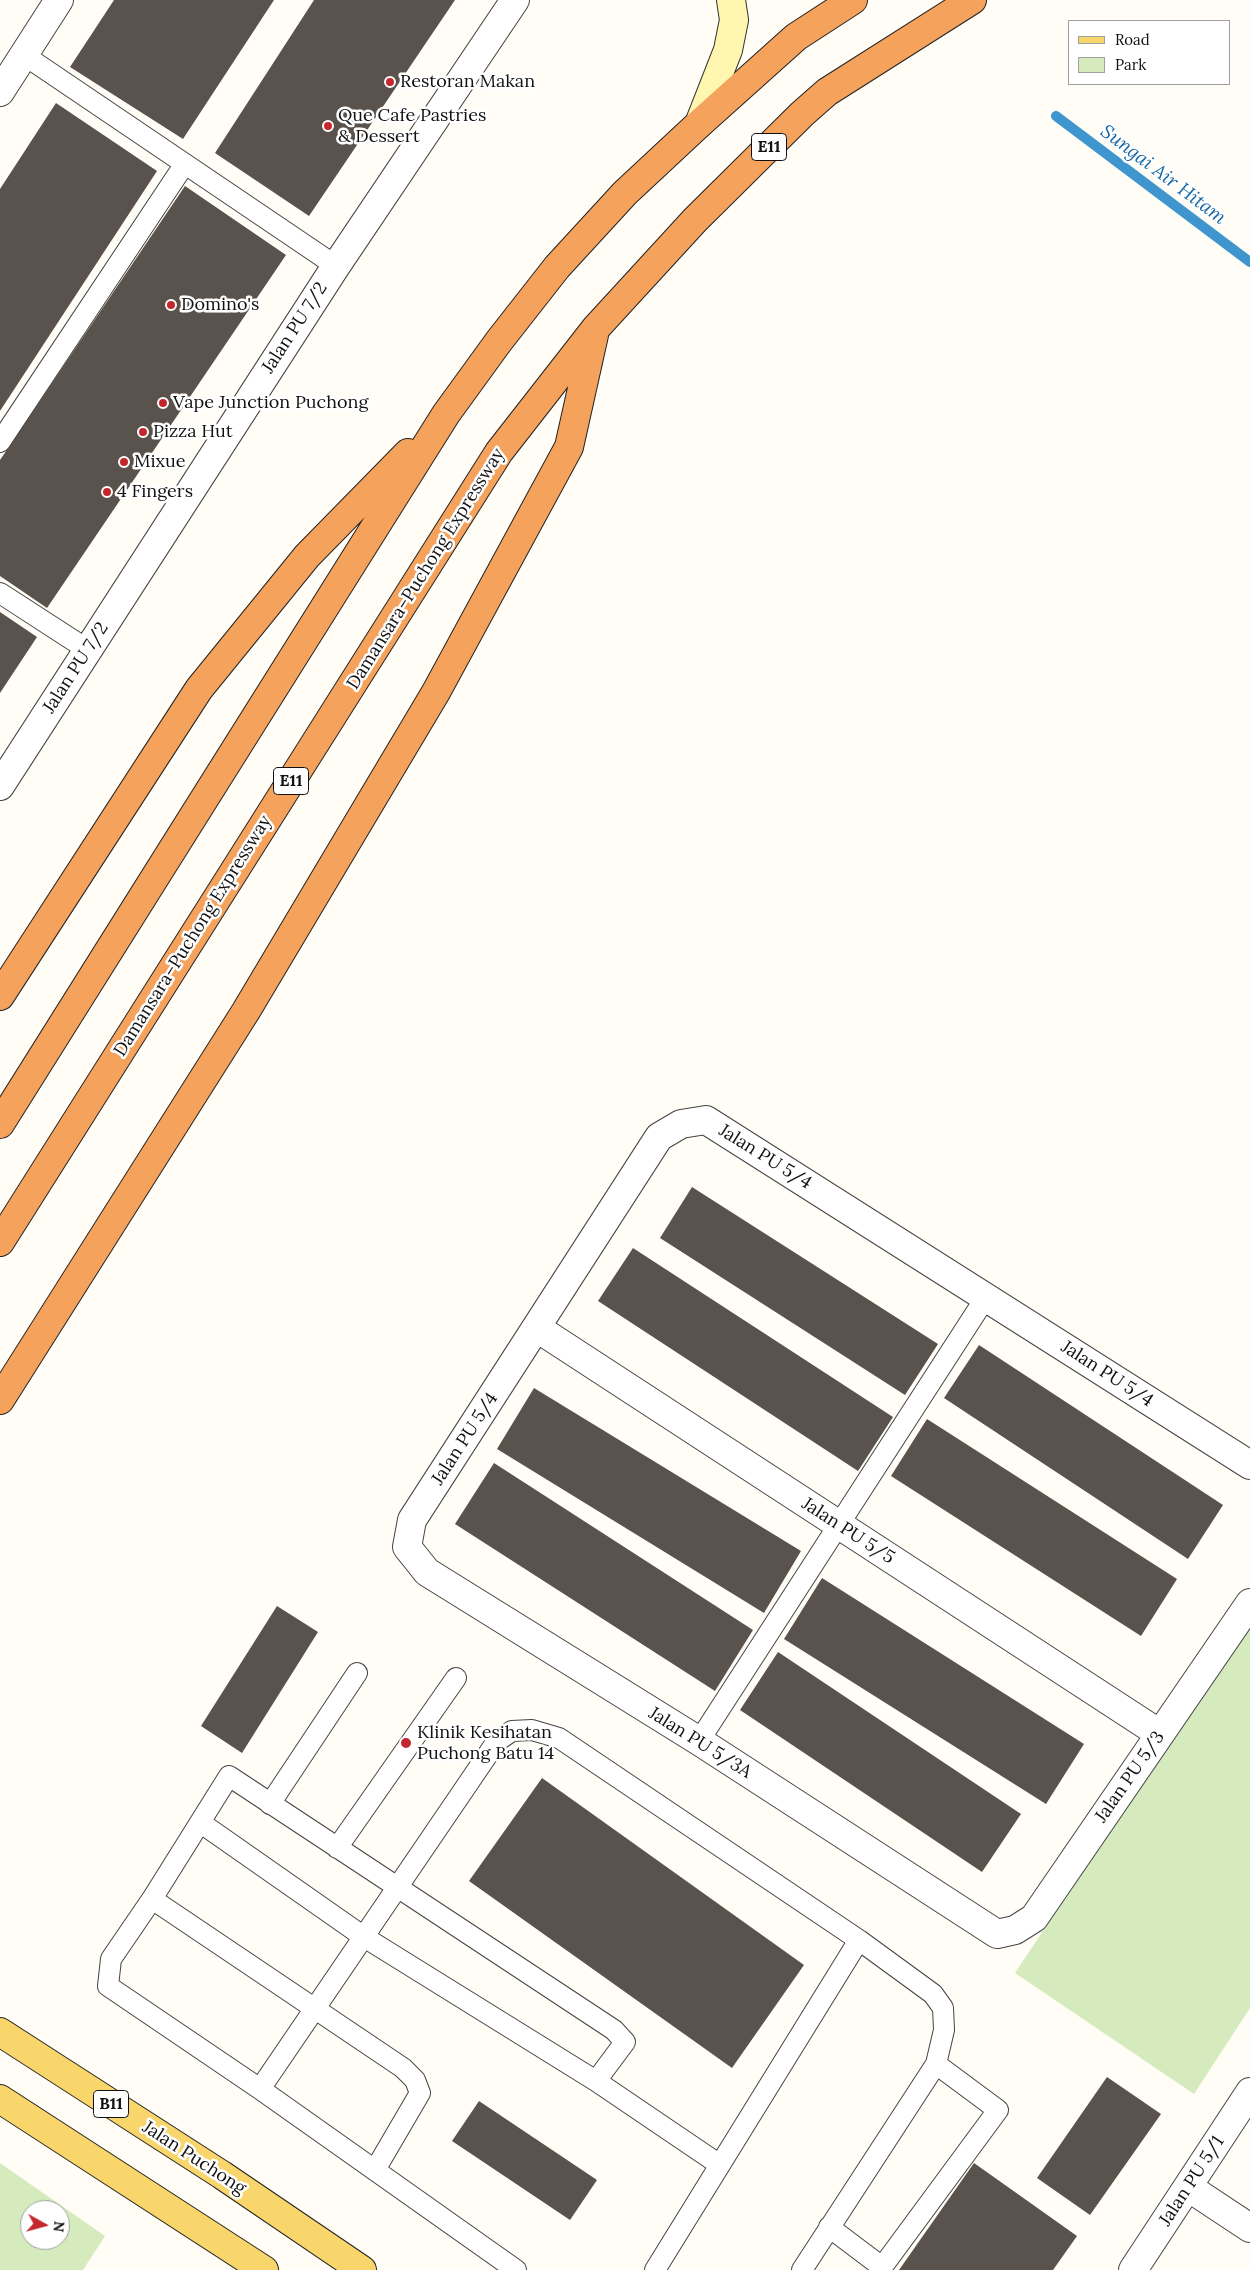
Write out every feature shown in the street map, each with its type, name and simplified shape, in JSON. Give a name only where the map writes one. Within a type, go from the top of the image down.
[{"type":"highway","points":[[0,1124],[446,414],[498,341],[557,268],[625,194],[698,124],[796,37],[852,0]]},
{"type":"highway","name":"Damansara–Puchong Expressway","points":[[0,1242],[498,452],[595,329],[695,220],[827,92],[972,0]]},
{"type":"highway","points":[[0,1400],[246,1010],[436,692],[569,447],[595,329]]},
{"type":"highway","points":[[0,996],[199,689],[307,556],[446,414]]},
{"type":"main road","name":"Jalan Puchong","points":[[0,2032],[222,2175],[362,2270]]},
{"type":"main road","points":[[0,2100],[264,2270]]},
{"type":"street","name":"Jalan PU 7/2","points":[[0,786],[336,266],[515,0]]},
{"type":"street","points":[[698,124],[728,50],[734,20],[731,0]]},
{"type":"street","points":[[0,92],[24,55],[52,2]]},
{"type":"street","name":"Jalan PU 5/4","points":[[407,1547],[412,1520],[659,1137],[681,1124],[706,1120],[1250,1465]]},
{"type":"street","name":"Jalan PU 5/5","points":[[536,1328],[1160,1734]]},
{"type":"street","name":"Jalan PU 5/3A","points":[[407,1547],[427,1572],[699,1741],[997,1934]]},
{"type":"street","name":"Jalan PU 5/3","points":[[997,1934],[1015,1930],[1034,1918],[1250,1602]]},
{"type":"street","name":"Jalan PU 5/1","points":[[1132,2270],[1250,2092]]},
{"type":"street","points":[[1188,2187],[1250,2228]]},
{"type":"lane","points":[[24,55],[336,266]]},
{"type":"lane","points":[[0,442],[184,165]]},
{"type":"lane","points":[[0,592],[88,650]]},
{"type":"lane","points":[[699,1741],[986,1297]]},
{"type":"lane","points":[[270,1804],[357,1673]]},
{"type":"lane","points":[[336,1848],[456,1678]]},
{"type":"lane","points":[[260,2089],[497,1742],[512,1732],[532,1730],[559,1738],[859,1940],[932,1994],[943,2008],[944,2030],[936,2064],[802,2270]]},
{"type":"lane","points":[[516,2270],[260,2089],[108,1986],[111,1959],[152,1899],[229,1776],[619,2036],[625,2042],[596,2081]]},
{"type":"lane","points":[[201,1823],[364,1937],[596,2081],[720,2165]]},
{"type":"lane","points":[[152,1899],[403,2068],[415,2080],[420,2093],[375,2170]]},
{"type":"lane","points":[[655,2270],[859,1940]]},
{"type":"lane","points":[[829,2227],[881,2268],[998,2110],[936,2064]]},
{"type":"green space","points":[[1250,1619],[1250,2008],[1194,2094],[1015,1973]]},
{"type":"green space","points":[[0,2163],[53,2200],[20,2200],[20,2250],[70,2250],[70,2212],[105,2236],[83,2270],[0,2270]]},
{"type":"building","points":[[114,0],[274,0],[183,139],[70,67]]},
{"type":"building","points":[[314,0],[455,0],[309,216],[215,153]]},
{"type":"building","points":[[56,103],[157,171],[0,411],[0,189]]},
{"type":"building","points":[[185,186],[286,255],[47,608],[0,576],[0,460]]},
{"type":"building","points":[[0,612],[37,637],[0,693]]},
{"type":"building","points":[[692,1187],[938,1344],[905,1395],[660,1238]]},
{"type":"building","points":[[633,1248],[893,1417],[858,1471],[598,1301]]},
{"type":"building","points":[[979,1345],[1223,1505],[1188,1559],[944,1398]]},
{"type":"building","points":[[534,1388],[801,1551],[764,1613],[497,1449]]},
{"type":"building","points":[[927,1419],[1177,1579],[1141,1636],[891,1476]]},
{"type":"building","points":[[494,1463],[753,1630],[715,1691],[455,1524]]},
{"type":"building","points":[[822,1578],[1084,1744],[1046,1804],[784,1639]]},
{"type":"building","points":[[277,1606],[318,1632],[242,1753],[201,1726]]},
{"type":"building","points":[[778,1652],[1021,1814],[982,1872],[740,1710]]},
{"type":"building","points":[[542,1778],[804,1965],[732,2068],[469,1881]]},
{"type":"building","points":[[1107,2077],[1161,2114],[1090,2215],[1037,2178]]},
{"type":"building","points":[[479,2101],[597,2180],[570,2220],[452,2141]]},
{"type":"building","points":[[974,2163],[1077,2236],[1053,2270],[899,2270]]},
{"type":"waterway","name":"Sungai Air Hitam","points":[[1056,116],[1250,262]]},
{"type":"place","name":"Restoran Makan","points":[[390,82]]},
{"type":"place","name":"Que Cafe Pastries & Dessert","points":[[328,126]]},
{"type":"place","name":"Domino's","points":[[171,305]]},
{"type":"place","name":"Vape Junction Puchong","points":[[163,403]]},
{"type":"place","name":"Pizza Hut","points":[[143,432]]},
{"type":"place","name":"Mixue","points":[[124,462]]},
{"type":"place","name":"4 Fingers","points":[[107,492]]},
{"type":"place","name":"Klinik Kesihatan Puchong Batu 14","points":[[406,1743]]}]
